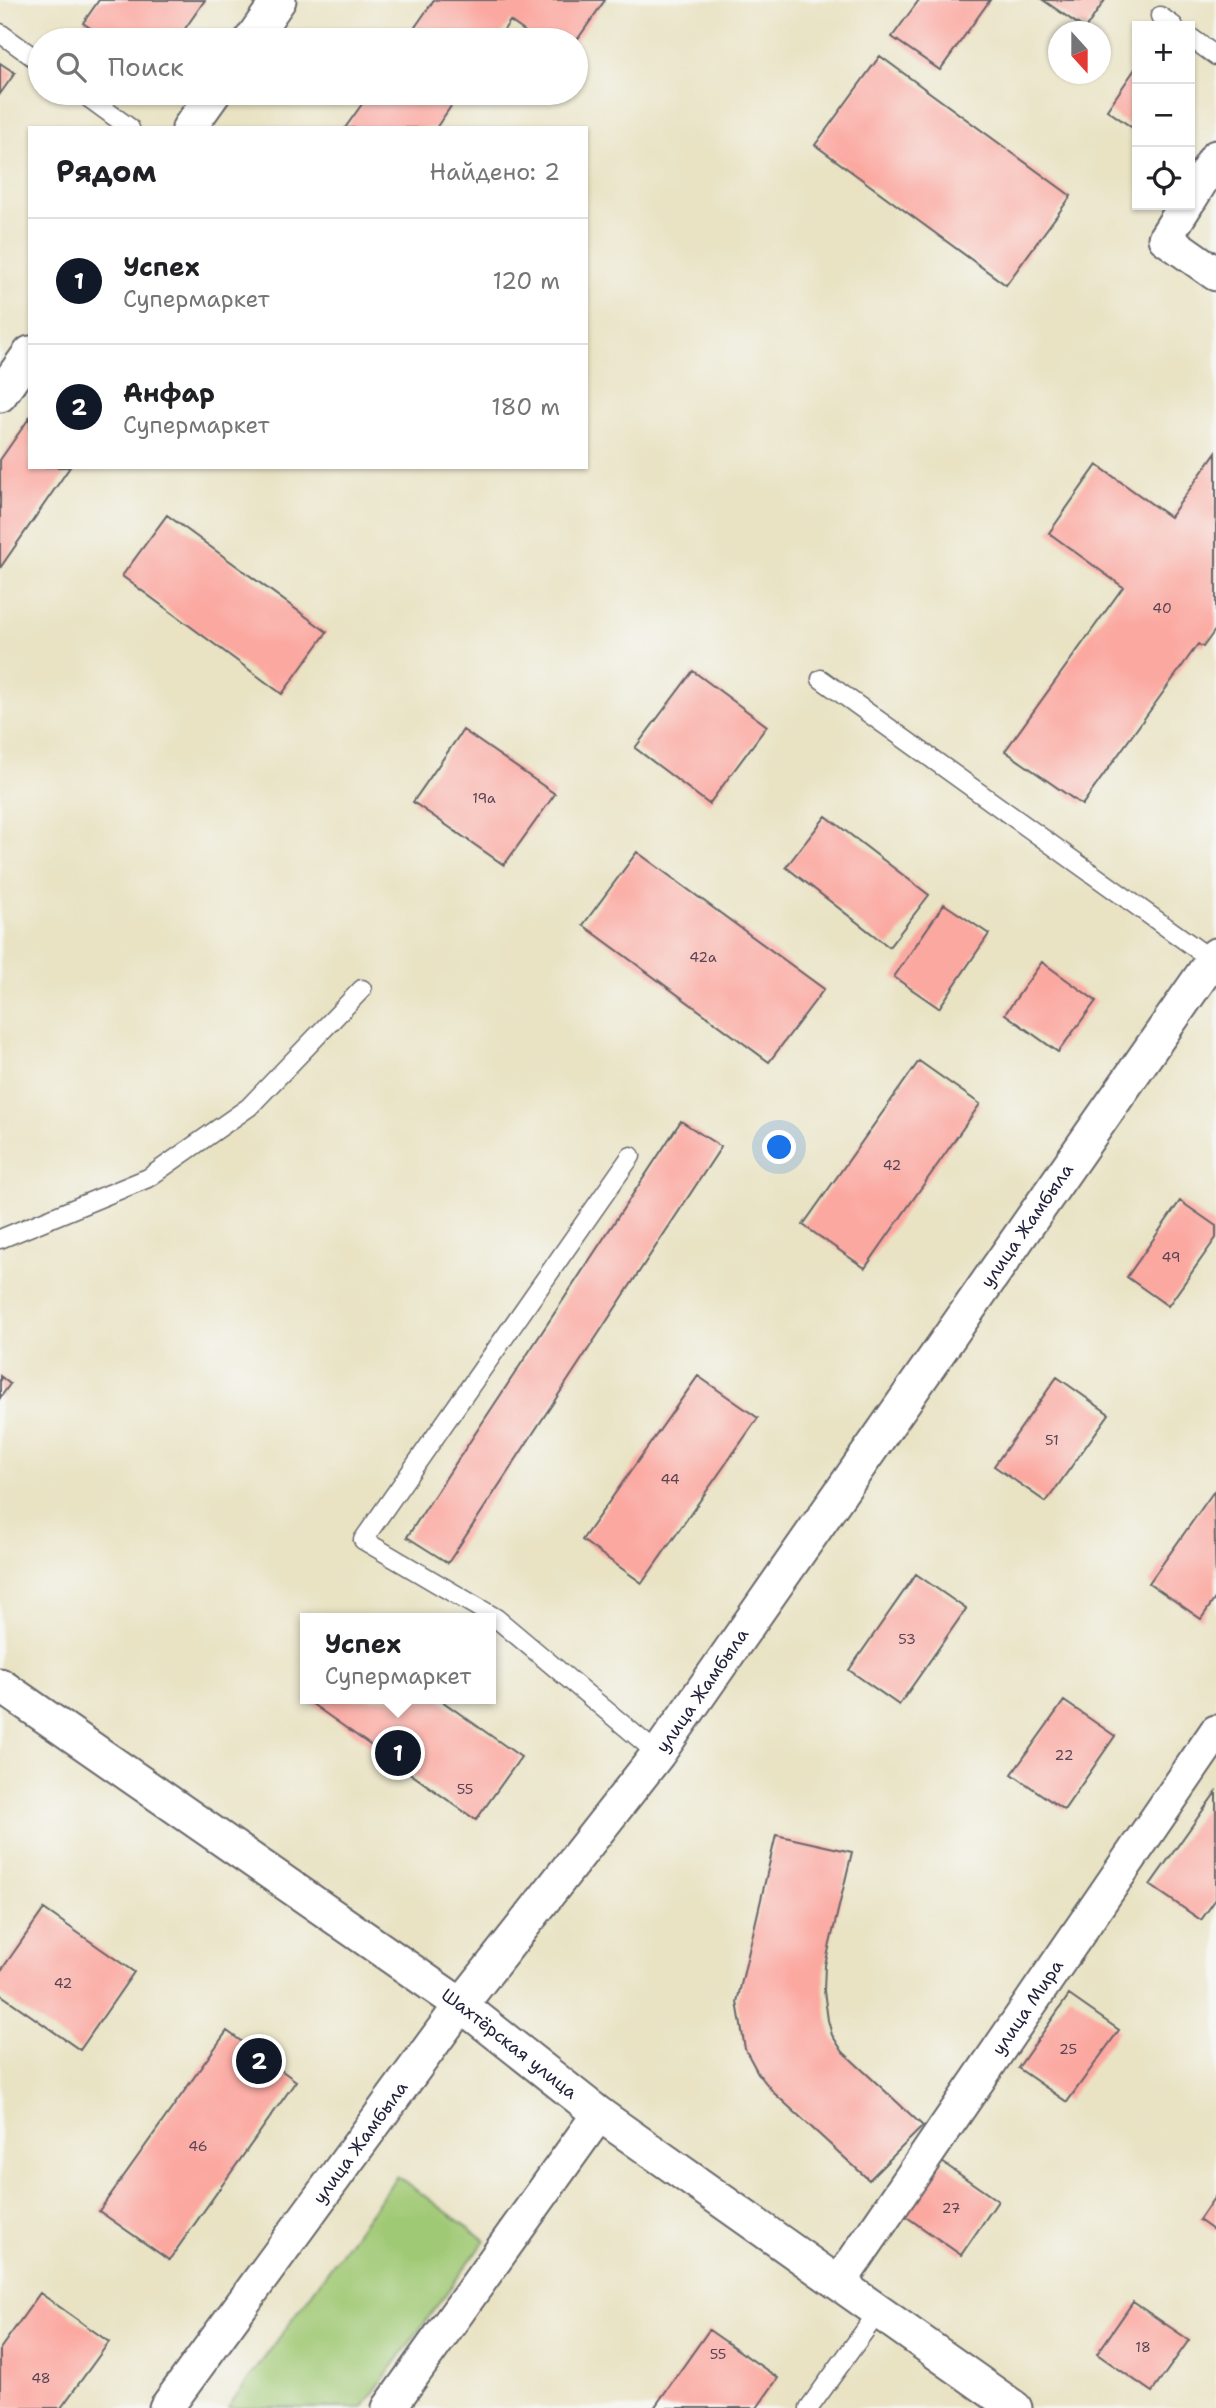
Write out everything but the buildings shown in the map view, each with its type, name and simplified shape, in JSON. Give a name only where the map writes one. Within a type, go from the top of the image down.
[{"type":"street","points":[[259,28],[279,0]]},
{"type":"street","points":[[190,126],[205,105]]},
{"type":"street","points":[[1195,191],[1216,157]]},
{"type":"street","points":[[1183,210],[1165,238],[1216,274]]},
{"type":"street","points":[[0,395],[28,356]]},
{"type":"street","name":"улица Жамбыла","points":[[166,2408],[461,2006],[658,1754],[1214,958]]},
{"type":"street","name":"Шахтёрская улица","points":[[0,1685],[461,2006],[598,2114],[1015,2408]]},
{"type":"street","name":"улица Мира","points":[[839,2283],[1216,1732]]},
{"type":"street","points":[[389,2408],[598,2114]]},
{"type":"lane","points":[[0,33],[28,53]]},
{"type":"lane","points":[[1195,41],[1216,56]]},
{"type":"lane","points":[[98,105],[127,126]]},
{"type":"lane","points":[[821,679],[1214,958]]},
{"type":"lane","points":[[0,1239],[148,1178],[249,1107],[362,989]]},
{"type":"lane","points":[[487,1613],[363,1540],[631,1157]]},
{"type":"lane","points":[[496,1618],[658,1754]]},
{"type":"lane","points":[[818,2404],[879,2311]]},
{"type":"green space","points":[[397,2176],[485,2240],[362,2408],[228,2408]]},
{"type":"place","name":"Успех","points":[[398,1753]]},
{"type":"place","name":"Анфар","points":[[259,2061]]}]
